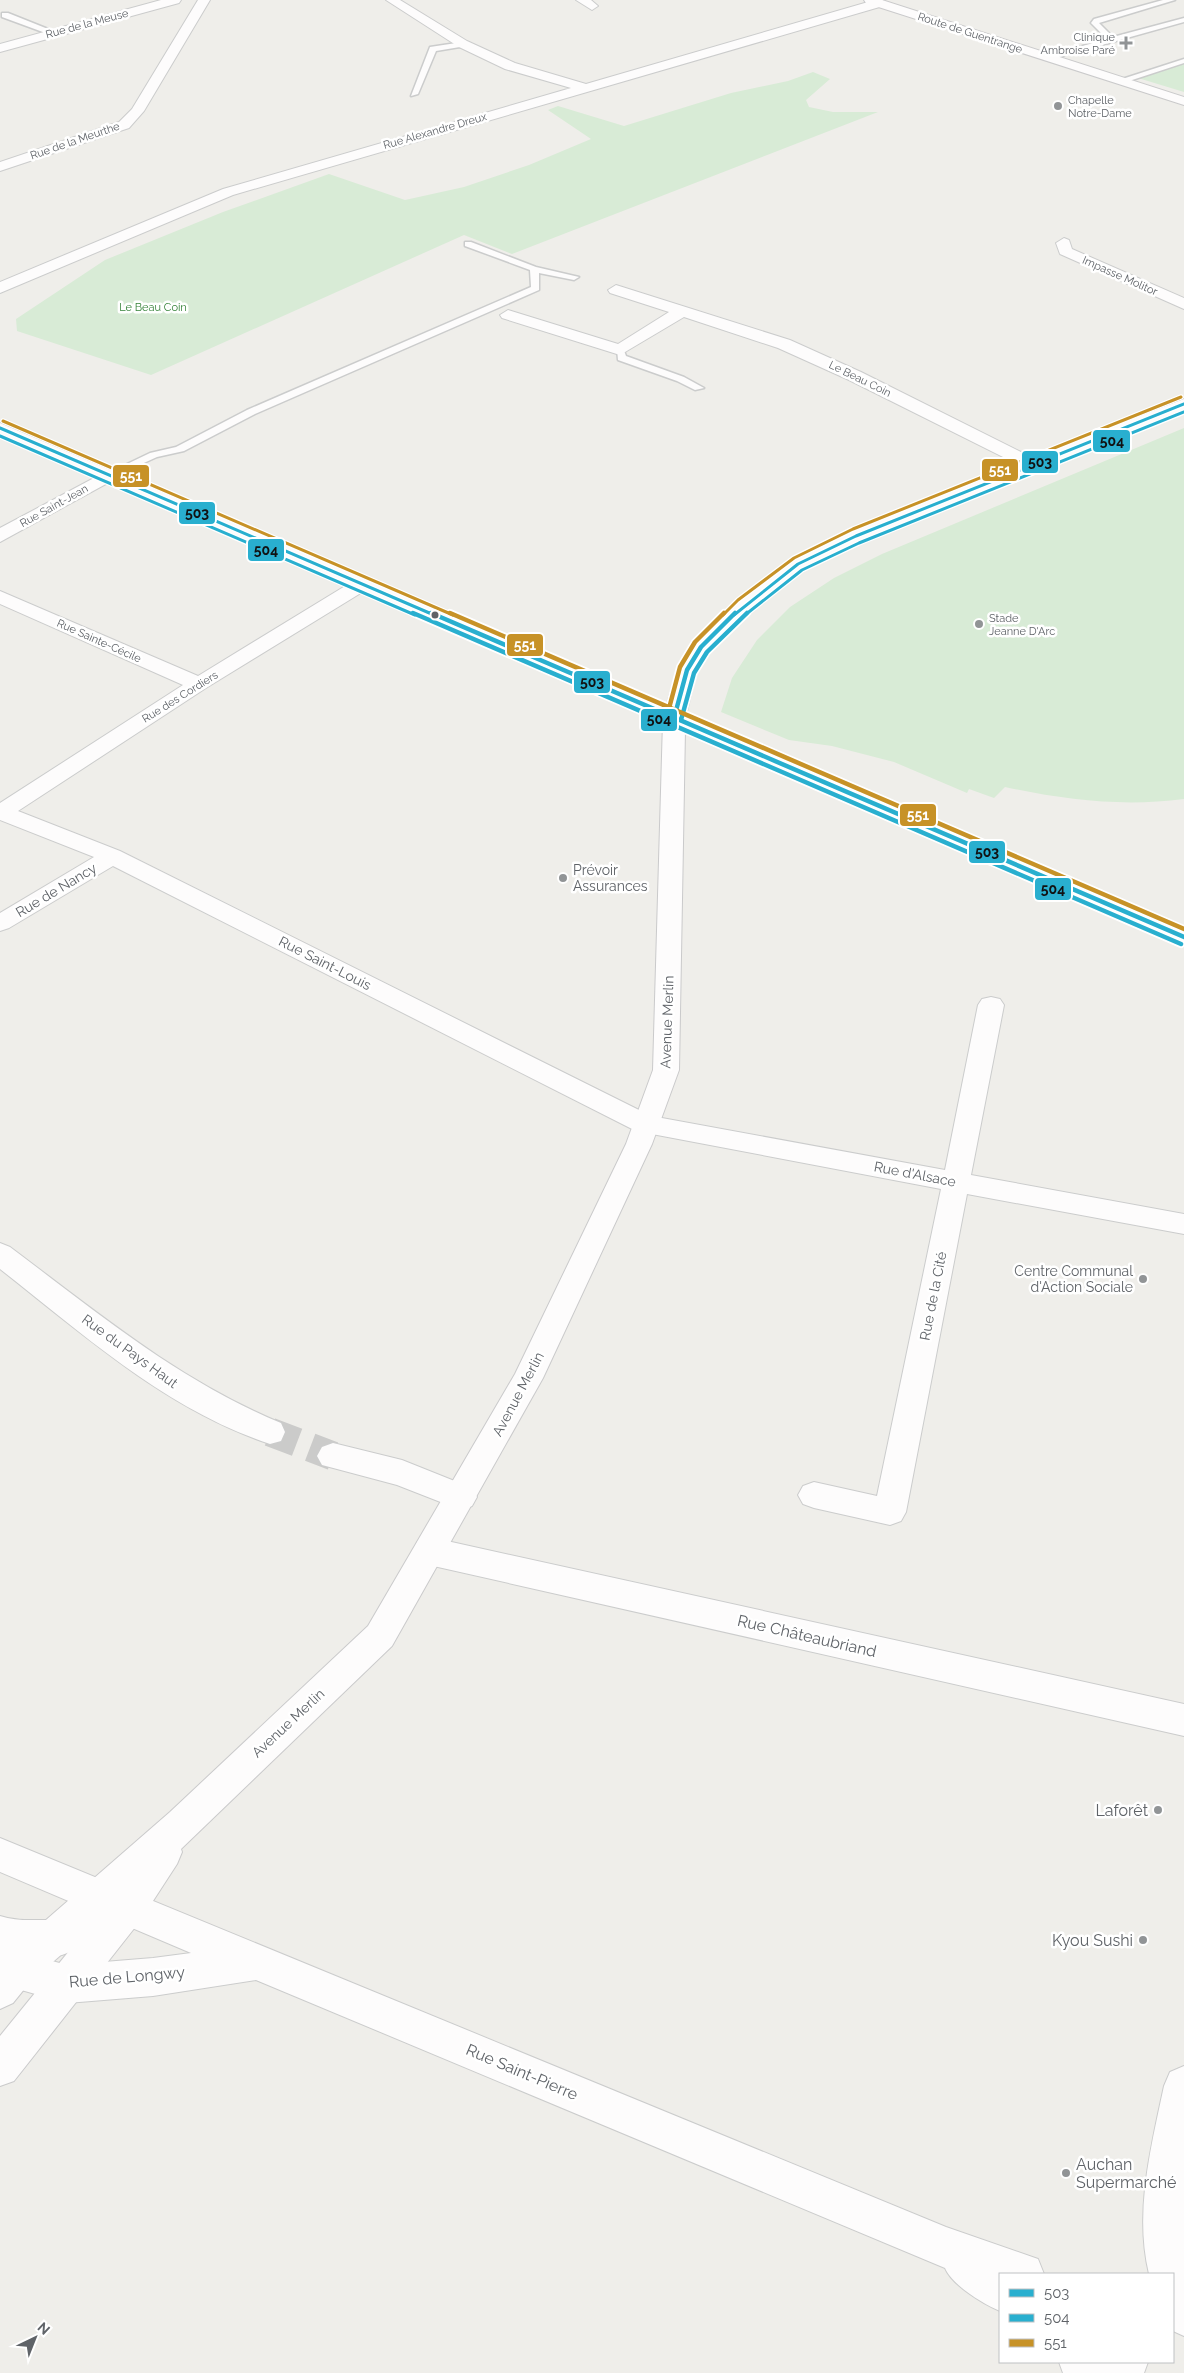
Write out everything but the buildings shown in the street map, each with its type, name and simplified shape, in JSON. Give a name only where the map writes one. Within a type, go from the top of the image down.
[{"type":"street","name":"Rue de la Meuse","points":[[0,48],[175,0]]},
{"type":"street","name":"Rue de la Meurthe","points":[[0,167],[124,125],[137,111],[204,0]]},
{"type":"street","points":[[392,0],[463,44],[510,66],[586,88]]},
{"type":"street","name":"Route de Guentrange","points":[[874,2],[1046,58],[1184,100]]},
{"type":"street","name":"Rue Alexandre Dreux","points":[[0,288],[228,192],[874,2]]},
{"type":"street","name":"Impasse Molitor","points":[[1064,243],[1065,251],[1184,304]]},
{"type":"street","name":"Le Beau Coin","points":[[616,290],[784,344],[855,376],[1031,464]]},
{"type":"street","points":[[508,314],[620,350],[681,312]]},
{"type":"street","name":"Avenue Merlin","points":[[0,2067],[13,2039],[67,1984],[113,1902],[183,1824],[380,1636],[528,1378],[640,1144],[645,1124],[666,1070],[674,718],[687,670],[701,647],[743,606],[798,564],[856,536],[1184,404]]},
{"type":"street","points":[[0,428],[1184,937]]},
{"type":"street","name":"Rue Saint-Jean","points":[[0,536],[109,475]]},
{"type":"street","name":"Rue des Cordiers","points":[[0,812],[199,684],[362,584]]},
{"type":"street","name":"Rue Sainte-Cécile","points":[[0,597],[199,684]]},
{"type":"street","name":"Rue Saint-Louis","points":[[0,812],[112,856],[645,1124]]},
{"type":"street","name":"Rue de Nancy","points":[[0,924],[112,856]]},
{"type":"street","name":"Rue de la Cité","points":[[814,1495],[890,1512],[991,1005]]},
{"type":"street","name":"Rue d'Alsace","points":[[645,1124],[1184,1224]]},
{"type":"street","name":"Rue du Pays Haut","points":[[0,1254],[166,1379],[247,1424],[270,1432]]},
{"type":"street","points":[[333,1456],[402,1474],[460,1497]]},
{"type":"street","name":"Rue Châteaubriand","points":[[429,1551],[1184,1720]]},
{"type":"street","points":[[0,1855],[113,1902],[96,1929],[53,1939],[11,1939],[0,1934]]},
{"type":"street","name":"Rue Saint-Pierre","points":[[113,1902],[946,2248],[1019,2273]]},
{"type":"street","points":[[6,1975],[53,1939]]},
{"type":"street","name":"Rue de Longwy","points":[[6,1975],[67,1984],[153,1977],[256,1961]]},
{"type":"street","points":[[1170,2273],[1165,2258],[1166,2196],[1171,2147],[1184,2086]]},
{"type":"street","name":"Rue Saint-Pierre","points":[[946,2248],[999,2289]]},
{"type":"street","points":[[1174,2285],[1184,2315]]},
{"type":"street","points":[[1081,2363],[1090,2373]]},
{"type":"lane","points":[[1112,40],[1095,24],[1097,21],[1150,2],[1171,0]]},
{"type":"lane","points":[[5,15],[54,33]]},
{"type":"lane","points":[[1046,58],[1184,20]]},
{"type":"lane","points":[[414,94],[433,49],[463,44]]},
{"type":"lane","points":[[1120,81],[1184,61]]},
{"type":"lane","points":[[468,244],[534,269],[574,277]]},
{"type":"lane","points":[[109,475],[154,455],[180,449],[251,412],[536,288],[534,269]]},
{"type":"lane","points":[[620,350],[621,358],[633,364],[691,383],[699,388]]},
{"type":"green space","points":[[1184,63],[1184,92],[1138,78]]},
{"type":"green space","name":"Le Beau Coin","points":[[813,72],[830,79],[806,100],[809,107],[833,112],[878,112],[512,254],[464,235],[151,375],[17,331],[16,319],[105,260],[223,212],[329,174],[405,200],[464,187],[529,165],[591,139],[548,110],[558,106],[624,126],[731,93],[788,81]]},
{"type":"green space","name":"Stade Jeanne D'Arc","points":[[1184,428],[1184,799],[1139,802],[1094,801],[1005,787],[994,798],[969,789],[967,793],[894,762],[832,746],[789,740],[721,712],[732,678],[757,640],[790,607],[834,578],[882,554]]},
{"type":"tunnel","points":[[270,1432],[333,1456]]},
{"type":"transit line","name":"551","points":[[667,716],[680,667],[695,642],[738,600],[794,558],[853,529],[1181,397]]},
{"type":"transit line","name":"503","points":[[674,718],[687,670],[701,647],[743,606],[798,564],[856,536],[1184,404]]},
{"type":"transit line","name":"504","points":[[681,720],[694,673],[707,652],[748,612],[802,570],[859,543],[1184,412]]},
{"type":"transit line","name":"551","points":[[3,421],[1184,929]]},
{"type":"transit line","name":"503","points":[[0,428],[1184,937]]},
{"type":"transit line","name":"504","points":[[0,436],[1181,944]]},
{"type":"place","name":"Clinique Ambroise Paré","points":[[1126,43]]},
{"type":"place","name":"Chapelle Notre-Dame","points":[[1058,106]]},
{"type":"place","name":"Stade Jeanne D'Arc","points":[[979,624]]},
{"type":"place","name":"Prévoir Assurances","points":[[563,878]]},
{"type":"place","name":"Centre Communal d'Action Sociale","points":[[1143,1279]]},
{"type":"place","name":"Laforêt","points":[[1158,1810]]},
{"type":"place","name":"Kyou Sushi","points":[[1143,1940]]},
{"type":"place","name":"Auchan Supermarché","points":[[1066,2173]]}]
